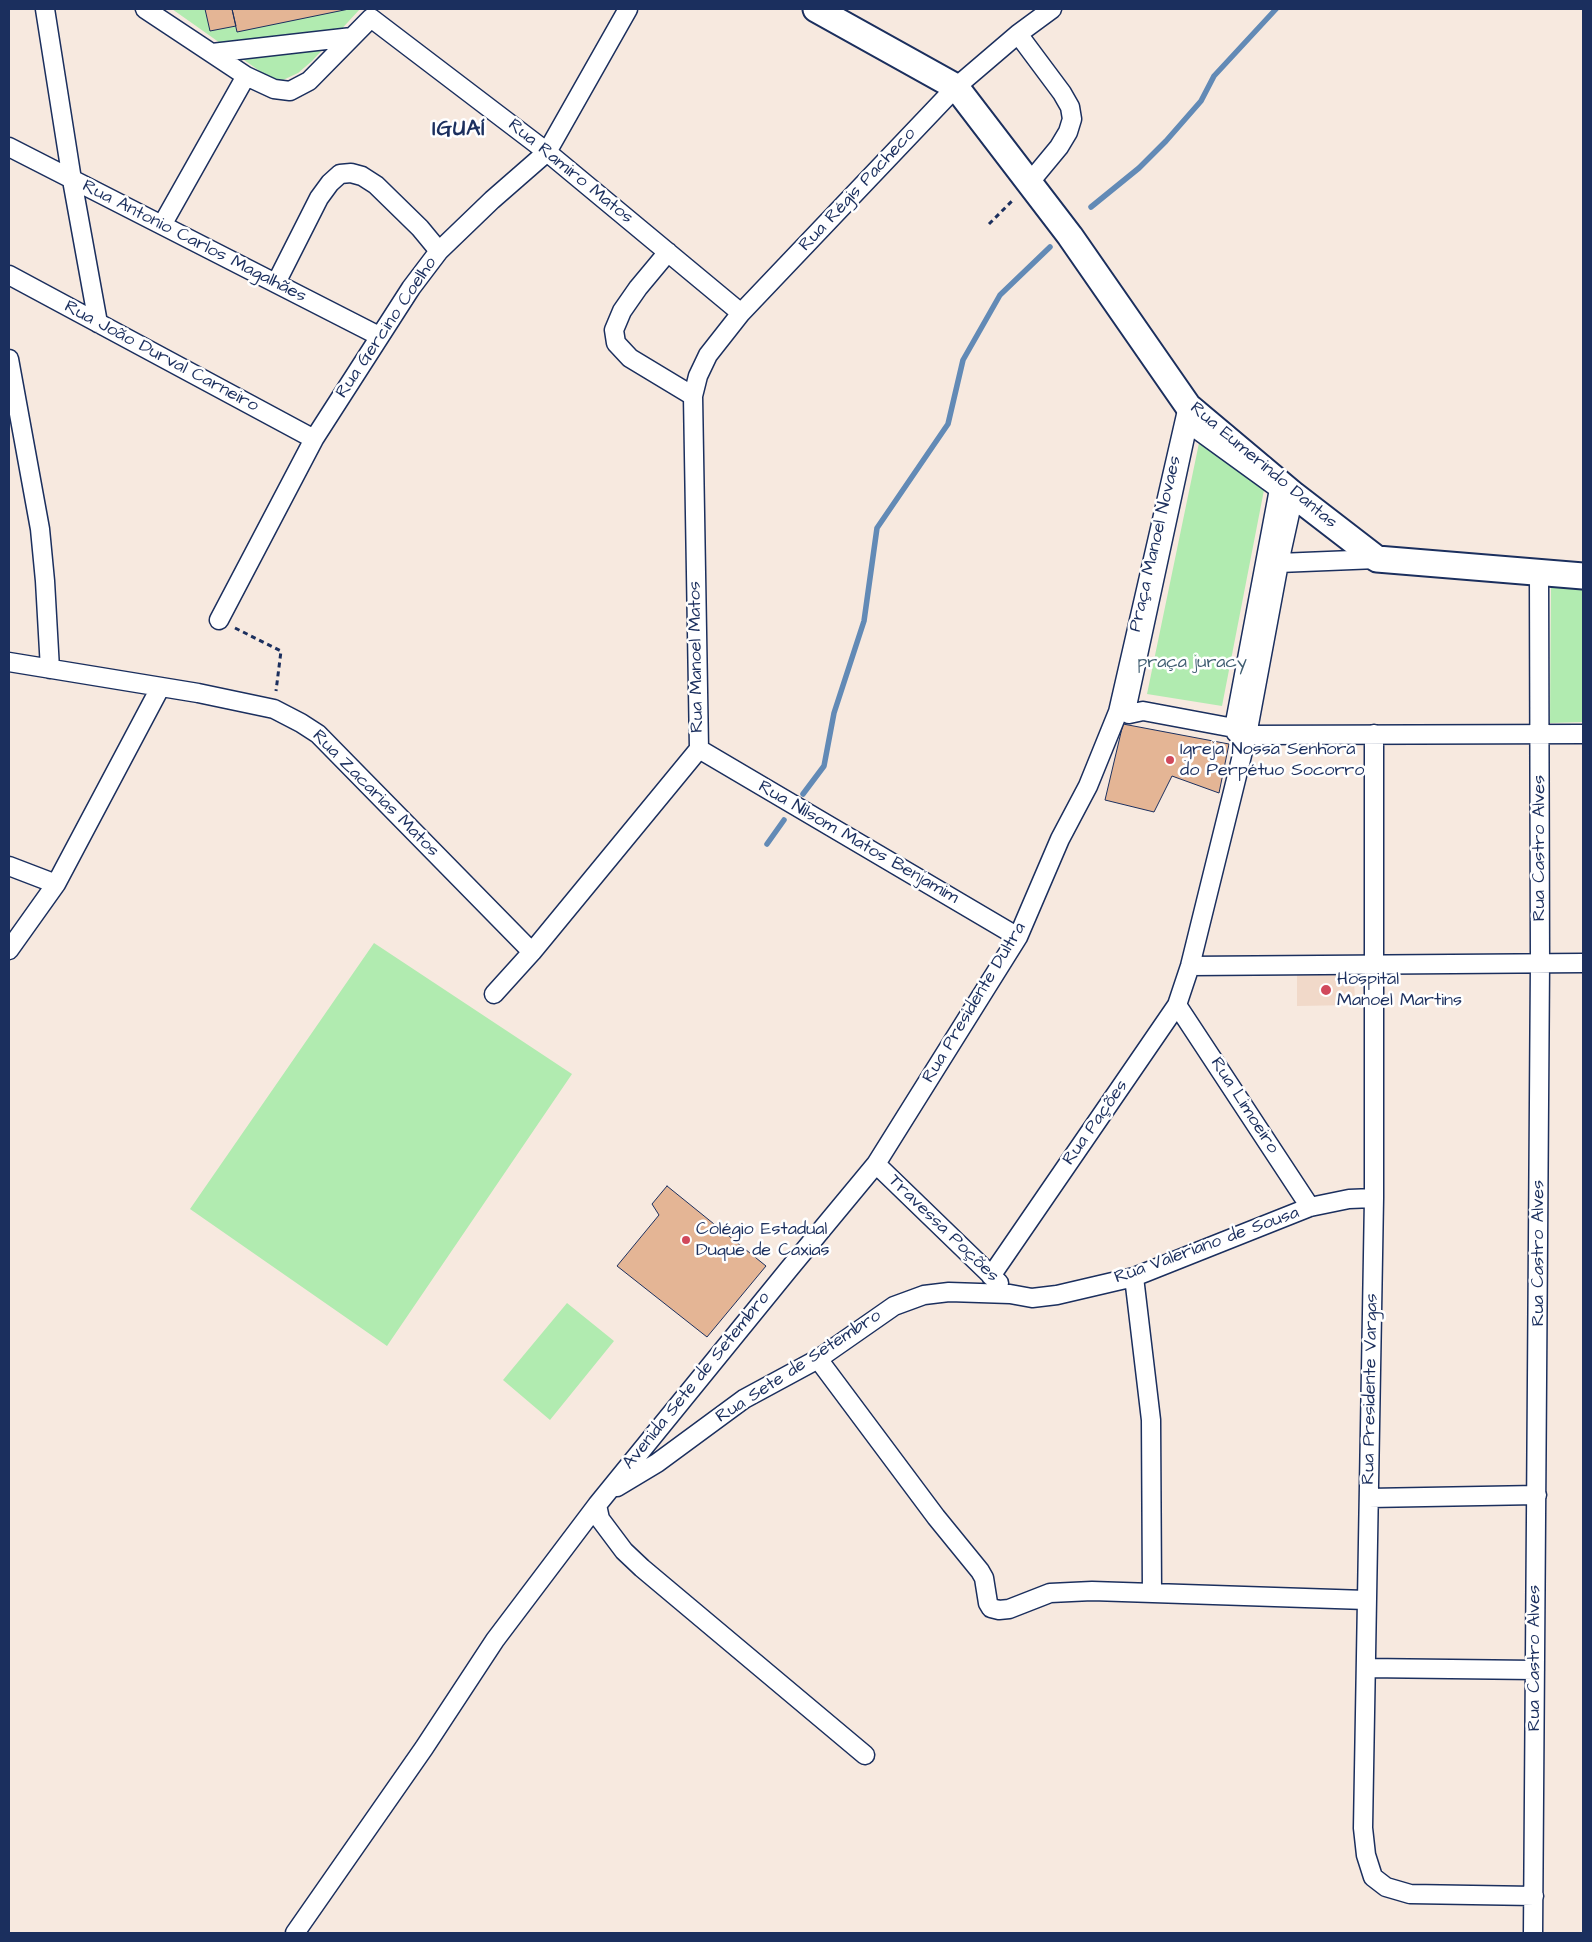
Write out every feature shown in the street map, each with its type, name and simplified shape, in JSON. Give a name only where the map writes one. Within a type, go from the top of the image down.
[{"type":"street","points":[[45,9],[72,180],[98,323]]},
{"type":"street","name":"Rua Ramiro Matos","points":[[145,9],[246,76],[274,90],[290,91],[309,81],[373,13],[546,152],[741,313]]},
{"type":"street","name":"Rua Gercino Coelho","points":[[219,620],[314,439],[411,288],[438,251],[546,152],[628,9]]},
{"type":"street","points":[[816,9],[956,87]]},
{"type":"street","name":"Rua Régis Pacheco","points":[[693,396],[698,376],[708,355],[741,313],[956,87],[1018,34],[1052,9]]},
{"type":"street","points":[[1018,34],[1062,93],[1070,107],[1072,119],[1068,132],[1059,147],[1030,182]]},
{"type":"street","points":[[212,53],[352,37]]},
{"type":"street","points":[[162,225],[246,76]]},
{"type":"street","name":"Rua Eumerindo Dantas","points":[[956,87],[1030,182],[1154,355],[1188,406],[1294,494],[1377,559]]},
{"type":"street","name":"Rua Antonio Carlos Magalhães","points":[[9,147],[379,336]]},
{"type":"street","points":[[276,283],[319,198],[330,182],[340,174],[351,172],[362,176],[376,185],[420,228],[438,251]]},
{"type":"street","points":[[668,252],[622,310],[614,330],[616,343],[630,358],[693,396]]},
{"type":"street","name":"Rua João Durval Carneiro","points":[[9,275],[314,439]]},
{"type":"street","points":[[9,359],[40,529],[50,669]]},
{"type":"street","name":"Rua Manoel Matos","points":[[494,994],[532,952],[699,749],[693,396]]},
{"type":"street","name":"Praça Manoel Novaes","points":[[1123,713],[1188,406]]},
{"type":"street","points":[[1188,423],[1279,489],[1234,728],[1142,711],[1123,713],[1127,706],[1188,423]]},
{"type":"street","points":[[1247,735],[1294,494]]},
{"type":"street","points":[[1280,563],[1377,559],[1583,576]]},
{"type":"street","name":"Rua Castro Alves","points":[[1533,1933],[1540,963],[1539,573]]},
{"type":"street","name":"Rua Zacarias Matos","points":[[9,662],[198,693],[274,710],[301,723],[318,734],[532,952]]},
{"type":"street","points":[[9,948],[56,884],[160,688]]},
{"type":"street","points":[[1123,713],[1247,735],[1583,734]]},
{"type":"street","name":"Rua Presidente Dultra","points":[[789,1269],[876,1164],[1018,937],[1060,839],[1123,713]]},
{"type":"street","name":"Rua Presidente Vargas","points":[[1374,734],[1374,1198],[1363,1828],[1366,1855],[1374,1877],[1386,1887],[1410,1894],[1534,1896]]},
{"type":"street","name":"Rua Pações","points":[[991,1276],[1177,1005],[1190,966],[1247,735]]},
{"type":"street","name":"Rua Nilsom Matos Benjamim","points":[[699,749],[1018,937]]},
{"type":"street","points":[[9,866],[56,884]]},
{"type":"street","points":[[1190,966],[1583,963]]},
{"type":"street","name":"Rua Limoeiro","points":[[1177,1005],[1310,1207]]},
{"type":"street","name":"Travessa Poções","points":[[876,1164],[1010,1294]]},
{"type":"street","name":"Rua Valeriano de Sousa","points":[[1010,1294],[1032,1298],[1134,1277],[1310,1207],[1348,1199],[1374,1198]]},
{"type":"street","name":"Avenida Sete de Setembro","points":[[295,1933],[424,1748],[495,1640],[601,1499],[789,1269]]},
{"type":"street","points":[[1134,1277],[1151,1420],[1152,1593]]},
{"type":"street","name":"Rua Sete de Setembro","points":[[601,1499],[657,1463],[744,1399],[818,1359],[894,1306],[924,1295],[949,1292],[1010,1294]]},
{"type":"street","points":[[818,1359],[936,1517],[980,1571],[984,1578],[988,1603],[991,1608],[999,1610],[1009,1609],[1050,1593],[1092,1591],[1366,1600]]},
{"type":"street","points":[[1369,1498],[1537,1495]]},
{"type":"street","points":[[601,1499],[600,1519],[624,1551],[865,1755]]},
{"type":"street","points":[[1366,1668],[1535,1670]]},
{"type":"path","points":[[989,224],[1030,182]]},
{"type":"path","points":[[219,620],[281,652],[274,710]]},
{"type":"shaded area","name":"Hospital Manoel Martins","points":[[1297,975],[1354,975],[1355,1005],[1297,1006]]},
{"type":"green space","points":[[172,9],[360,9],[312,61],[298,73],[283,80],[271,79]]},
{"type":"green space","name":"praça juracy","points":[[1199,443],[1264,490],[1222,706],[1147,694]]},
{"type":"green space","points":[[1551,584],[1583,586],[1583,722],[1550,723]]},
{"type":"green space","points":[[374,943],[572,1074],[387,1346],[190,1209]]},
{"type":"green space","points":[[567,1303],[614,1341],[550,1420],[503,1380]]},
{"type":"building","points":[[205,9],[232,9],[236,26],[210,31]]},
{"type":"building","points":[[232,9],[349,9],[237,32]]},
{"type":"building","name":"Igreja Nossa Senhora do Perpétuo Socorro","points":[[1123,724],[1229,744],[1219,793],[1172,776],[1154,812],[1105,800]]},
{"type":"building","name":"Colégio Estadual Duque de Caxias","points":[[667,1186],[766,1266],[707,1337],[617,1266],[659,1215],[652,1204]]},
{"type":"waterway","points":[[1091,207],[1139,168],[1166,141],[1201,101],[1214,76],[1276,9]]},
{"type":"waterway","points":[[803,794],[824,766],[834,713],[864,621],[877,528],[948,424],[963,360],[1000,295],[1050,247]]},
{"type":"waterway","points":[[767,844],[784,820]]},
{"type":"place","name":"Igreja Nossa Senhora do Perpétuo Socorro","points":[[1170,760]]},
{"type":"place","name":"Hospital Manoel Martins","points":[[1326,990]]},
{"type":"place","name":"Colégio Estadual Duque de Caxias","points":[[686,1240]]},
{"type":"district","name":"IGUAÍ","points":[[459,130]]}]
